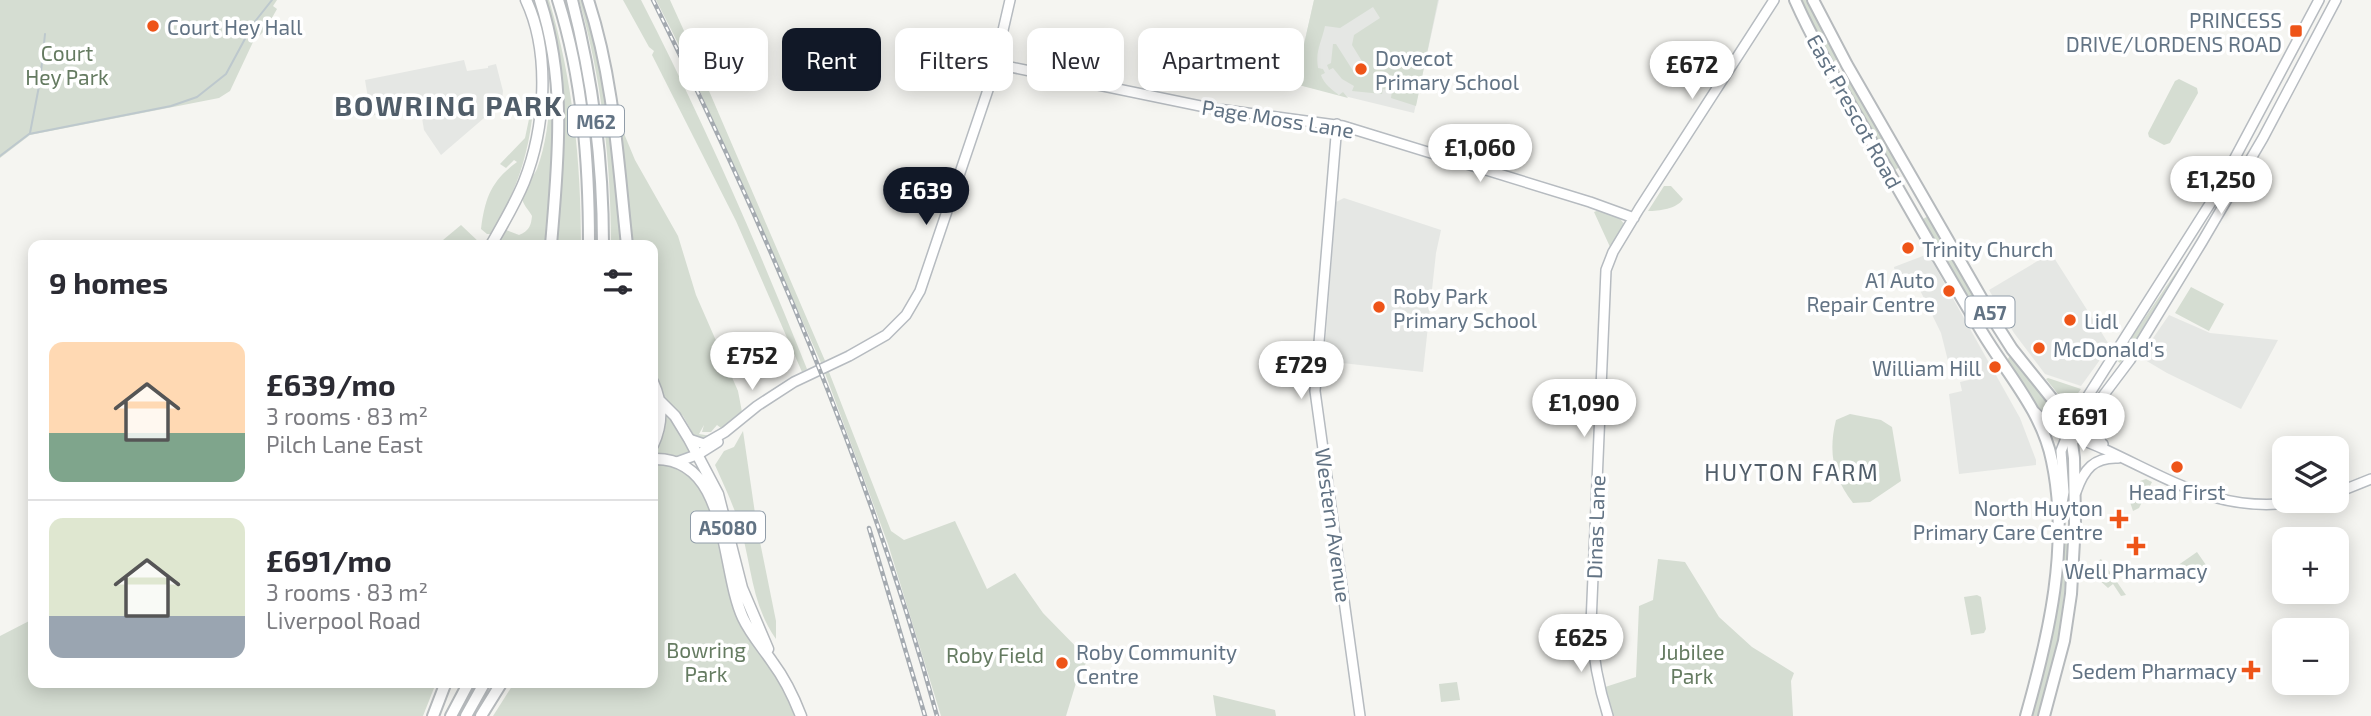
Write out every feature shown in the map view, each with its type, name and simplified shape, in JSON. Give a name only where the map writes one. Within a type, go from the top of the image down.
[{"type":"highway","points":[[540,0],[551,34],[559,111],[558,170],[551,240]]},
{"type":"highway","name":"M62","points":[[558,0],[572,53],[580,104],[586,153],[589,240]]},
{"type":"highway","name":"M62","points":[[572,0],[593,99],[602,188],[603,240]]},
{"type":"highway","points":[[588,0],[603,50],[626,240]]},
{"type":"highway","name":"East Prescot Road","points":[[1795,0],[1824,58],[1982,333],[2033,409]]},
{"type":"highway","name":"East Prescot Road","points":[[1812,0],[2004,337],[2053,400]]},
{"type":"highway","points":[[1894,181],[1909,172]]},
{"type":"highway","name":"A57","points":[[2044,716],[2064,641],[2071,594],[2076,494],[2073,433],[2060,417],[2053,400]]},
{"type":"highway","name":"A57","points":[[2026,716],[2044,648],[2054,591],[2059,518],[2052,459],[2033,409]]},
{"type":"highway","points":[[433,716],[444,688]]},
{"type":"highway","points":[[451,716],[466,688]]},
{"type":"highway","points":[[466,716],[482,688]]},
{"type":"highway","points":[[481,716],[498,688]]},
{"type":"main road","points":[[494,240],[524,182],[537,131],[540,56],[534,19],[526,0]]},
{"type":"main road","name":"A5080","points":[[658,397],[661,422],[658,431]]},
{"type":"main road","name":"A5080","points":[[659,400],[675,416],[699,454],[718,494],[747,603],[801,716]]},
{"type":"main road","points":[[658,460],[677,462]]},
{"type":"main road","name":"A5080","points":[[677,462],[699,477],[709,493],[722,532],[736,599],[753,635],[775,665]]},
{"type":"street","points":[[1004,28],[1010,0]]},
{"type":"street","name":"Dinas Lane","points":[[1608,716],[1595,668],[1591,624],[1604,286],[1611,256],[1774,0]]},
{"type":"street","points":[[2073,433],[2080,407],[2202,218],[2319,0]]},
{"type":"street","points":[[2059,518],[2064,492],[2061,451],[2130,360],[2196,253],[2263,138],[2336,0]]},
{"type":"street","name":"Page Moss Lane","points":[[1013,67],[1210,108],[1337,124],[1579,198],[1634,218]]},
{"type":"street","points":[[689,439],[704,444],[725,432],[757,406],[794,382],[880,339],[906,315],[922,286],[987,91]]},
{"type":"street","name":"Western Avenue","points":[[1337,124],[1315,391],[1360,716]]},
{"type":"street","points":[[2053,400],[2067,407],[2080,407]]},
{"type":"street","points":[[2095,408],[2093,419],[2101,442]]},
{"type":"street","points":[[2033,409],[2043,420],[2186,488],[2221,500],[2272,504]]},
{"type":"street","points":[[707,470],[707,461],[713,447],[725,432]]},
{"type":"street","points":[[2073,433],[2101,442],[2123,458]]},
{"type":"street","points":[[677,462],[713,447]]},
{"type":"street","points":[[2076,494],[2081,479],[2101,458],[2123,458]]},
{"type":"street","points":[[2349,488],[2371,479]]},
{"type":"shaded area","name":"Dovecot Primary School","points":[[1314,0],[1439,0],[1414,113],[1304,86],[1304,44]]},
{"type":"shaded area","points":[[464,60],[467,71],[496,64],[503,91],[502,100],[441,155],[424,130],[420,106],[371,116],[365,80]]},
{"type":"shaded area","name":"Roby Park Primary School","points":[[1344,198],[1441,230],[1423,372],[1324,361],[1336,202]]},
{"type":"shaded area","points":[[2051,253],[2110,346],[2081,386],[2045,374],[2014,333],[1989,290]]},
{"type":"shaded area","points":[[1928,254],[2020,418],[2036,465],[1959,474],[1949,394],[1962,391],[1960,382],[1973,379],[1969,362],[1949,365],[1941,333],[1916,282],[1898,286],[1894,267]]},
{"type":"shaded area","points":[[2169,315],[2210,333],[2278,340],[2241,409],[2140,357]]},
{"type":"green space","name":"Court Hey Park","points":[[0,0],[277,0],[273,6],[277,9],[265,30],[253,42],[230,91],[219,98],[30,135],[0,158]]},
{"type":"green space","points":[[544,0],[549,0],[570,91],[577,152],[581,240],[555,240],[560,68],[555,37]]},
{"type":"green space","points":[[579,0],[584,0],[601,59],[623,240],[611,240],[604,121]]},
{"type":"green space","points":[[623,0],[641,0],[679,77],[679,91],[686,91],[788,322],[807,369],[802,372],[736,221],[652,55],[654,51],[649,47]]},
{"type":"green space","name":"Roby Field","points":[[656,0],[670,0],[683,28],[679,28],[679,45]]},
{"type":"green space","name":"Dovecot Primary School","points":[[1314,0],[1438,0],[1416,106],[1391,98],[1392,91],[1383,89],[1382,94],[1352,91],[1354,86],[1342,79],[1333,68],[1329,70],[1327,65],[1331,63],[1333,44],[1336,44],[1357,77],[1368,71],[1352,45],[1354,35],[1380,18],[1373,7],[1340,28],[1325,26],[1319,46],[1317,62],[1318,68],[1325,73],[1321,75],[1322,78],[1339,95],[1343,92],[1348,98],[1304,86],[1304,44]]},
{"type":"green space","points":[[1799,0],[1807,0],[1838,59],[1832,62]]},
{"type":"green space","points":[[1845,71],[1901,166],[1895,170],[1840,75]]},
{"type":"green space","points":[[2179,79],[2197,88],[2198,93],[2170,143],[2164,145],[2149,137],[2148,133],[2175,81]]},
{"type":"green space","name":"Roby Field","points":[[700,91],[709,91],[826,363],[825,369],[829,372],[891,531],[904,540],[955,521],[987,589],[1015,573],[1043,613],[1088,659],[1076,683],[1066,716],[941,716],[888,544],[822,365]]},
{"type":"green space","points":[[550,93],[553,139],[545,240],[500,240],[506,230],[519,235],[530,225],[532,216],[522,197],[537,169],[548,122]]},
{"type":"green space","points":[[529,119],[532,119],[518,178],[492,234],[487,234],[481,229],[487,199],[495,183],[517,162],[514,160],[506,168],[500,164],[525,138]]},
{"type":"green space","points":[[618,119],[635,160],[678,236],[696,295],[738,391],[742,412],[729,424],[721,428],[717,425],[711,432],[702,432],[704,425],[699,434],[711,436],[708,442],[695,437],[683,416],[666,401],[658,384],[658,240],[630,240]]},
{"type":"green space","points":[[1664,186],[1671,186],[1683,199],[1672,207],[1648,211]]},
{"type":"green space","points":[[1601,209],[1617,215],[1625,225],[1611,249],[1594,212]]},
{"type":"green space","points":[[1930,215],[1995,328],[1994,332],[1991,326],[1986,329],[1923,219]]},
{"type":"green space","points":[[461,225],[477,240],[443,240]]},
{"type":"green space","points":[[2185,259],[2189,261],[2135,345],[2120,363],[2116,360]]},
{"type":"green space","points":[[2191,287],[2224,304],[2209,331],[2175,313]]},
{"type":"green space","points":[[2011,353],[2045,400],[2054,417],[2052,420],[2040,410],[2007,361]]},
{"type":"green space","points":[[2046,379],[2081,389],[2071,403],[2062,399]]},
{"type":"green space","points":[[667,413],[696,454],[686,459],[658,456],[658,445],[664,434]]},
{"type":"green space","points":[[1850,414],[1881,420],[1892,427],[1901,481],[1870,502],[1853,503],[1841,484],[1834,464],[1832,443],[1836,420]]},
{"type":"green space","points":[[743,431],[757,527],[776,621],[776,639],[761,611],[743,535],[715,465],[724,451],[734,447]]},
{"type":"green space","name":"Bowring Park","points":[[658,459],[665,459],[704,483],[736,599],[801,716],[493,716],[511,688],[658,688]]},
{"type":"green space","points":[[2146,479],[2152,482],[2139,508],[2133,511],[2130,502],[2140,481]]},
{"type":"green space","points":[[2070,538],[2059,640],[2039,716],[2030,716],[2063,539]]},
{"type":"green space","points":[[2197,552],[2206,565],[2184,581],[2180,580],[2174,568]]},
{"type":"green space","name":"Jubilee Park","points":[[1658,559],[1685,562],[1719,617],[1752,647],[1794,673],[1791,681],[1793,716],[1608,716],[1599,689],[1636,677],[1639,606],[1653,600]]},
{"type":"green space","points":[[2101,559],[2126,595],[2121,596],[2113,584],[2108,588],[2097,578],[2098,561]]},
{"type":"green space","points":[[1964,597],[1981,597],[1986,629],[1984,633],[1971,635]]},
{"type":"green space","points":[[28,622],[28,688],[434,688],[423,716],[0,716],[0,636]]},
{"type":"green space","points":[[1457,682],[1460,700],[1441,702],[1439,684]]},
{"type":"green space","points":[[1213,695],[1275,710],[1276,716],[1216,716]]},
{"type":"waterway","points":[[0,156],[29,134],[171,106],[197,97],[226,74],[253,24],[272,0]]},
{"type":"waterway","points":[[30,133],[45,34]]},
{"type":"railway","points":[[653,0],[736,174],[812,351],[880,532],[937,716]]},
{"type":"railway","points":[[869,528],[925,716]]},
{"type":"place","name":"Court Hey Hall","points":[[153,26]]},
{"type":"place","name":"PRINCESS DRIVE/LORDENS ROAD","points":[[2296,31]]},
{"type":"place","name":"Dovecot Primary School","points":[[1361,69]]},
{"type":"place","name":"Trinity Church","points":[[1908,248]]},
{"type":"place","name":"A1 Auto Repair Centre","points":[[1949,291]]},
{"type":"place","name":"Roby Park Primary School","points":[[1379,307]]},
{"type":"place","name":"Lidl","points":[[2070,320]]},
{"type":"place","name":"McDonald's","points":[[2039,348]]},
{"type":"place","name":"William Hill","points":[[1995,367]]},
{"type":"place","name":"Head First","points":[[2177,467]]},
{"type":"place","name":"North Huyton Primary Care Centre","points":[[2119,519]]},
{"type":"place","name":"Well Pharmacy","points":[[2136,546]]},
{"type":"place","name":"Roby Community Centre","points":[[1062,663]]},
{"type":"place","name":"Sedem Pharmacy","points":[[2251,670]]},
{"type":"district","name":"BOWRING PARK","points":[[449,105]]},
{"type":"district","name":"HUYTON FARM","points":[[1792,472]]}]
